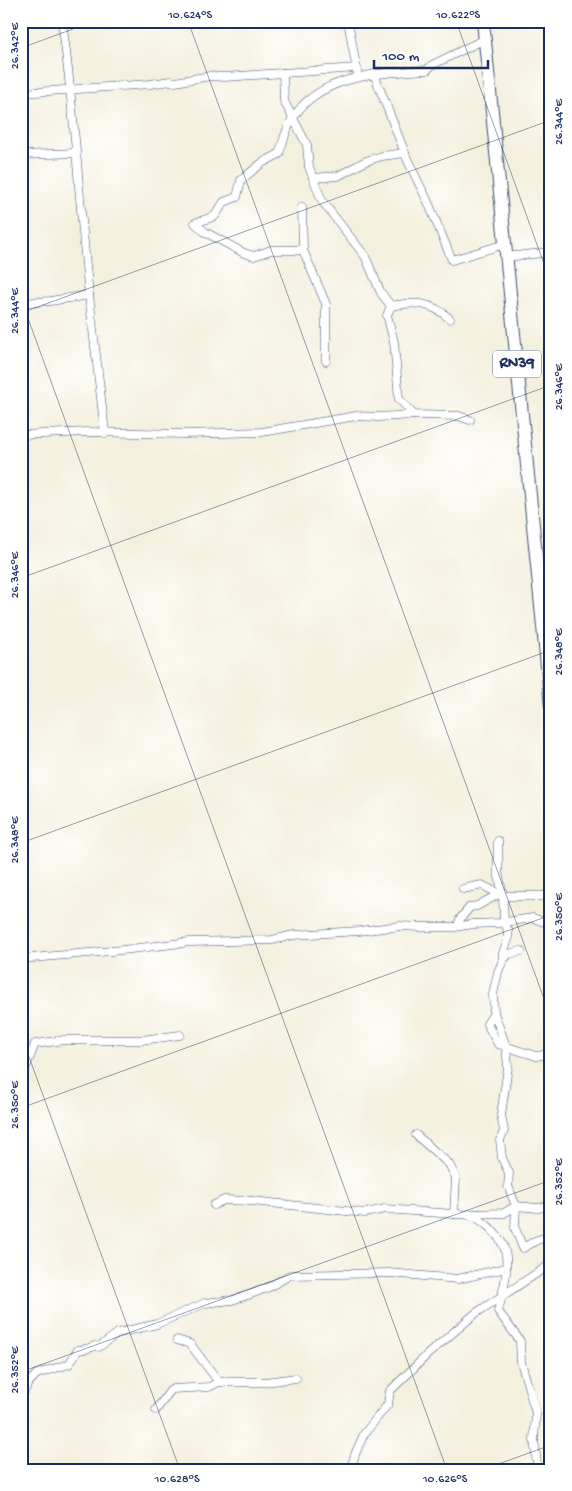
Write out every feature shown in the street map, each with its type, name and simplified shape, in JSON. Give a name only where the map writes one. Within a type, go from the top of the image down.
[{"type":"highway","name":"RN39","points":[[483,21],[550,702]]},
{"type":"street","points":[[62,21],[71,89],[82,227],[105,433]]},
{"type":"street","points":[[348,21],[358,76]]},
{"type":"street","points":[[303,250],[271,250],[254,256],[244,253],[205,232],[195,223],[215,216],[224,202],[237,198],[241,180],[262,163],[279,154],[292,118],[316,93],[358,76],[427,70],[432,65],[485,39]]},
{"type":"street","points":[[21,92],[174,82],[210,76],[224,77],[356,68]]},
{"type":"street","points":[[283,73],[284,101],[307,145],[309,167],[322,201],[365,256],[381,293],[391,306]]},
{"type":"street","points":[[374,74],[405,153],[452,260],[506,250],[551,252]]},
{"type":"street","points":[[21,155],[77,153]]},
{"type":"street","points":[[313,178],[338,176],[366,161],[405,153]]},
{"type":"street","points":[[302,207],[303,250],[326,304],[326,361]]},
{"type":"street","points":[[21,303],[89,295]]},
{"type":"street","points":[[391,306],[408,302],[431,306],[450,319]]},
{"type":"street","points":[[391,306],[387,315],[394,342],[399,400],[414,414]]},
{"type":"street","points":[[21,435],[262,432],[356,416],[378,417],[414,414],[459,416],[470,420]]},
{"type":"street","points":[[498,841],[498,893],[504,922],[508,930],[508,940],[503,952],[503,960]]},
{"type":"street","points":[[463,889],[482,885],[498,893],[544,896],[551,892]]},
{"type":"street","points":[[458,926],[460,919],[470,907],[477,906],[498,893]]},
{"type":"street","points":[[21,959],[190,942],[272,940],[294,935],[359,931],[400,926],[458,926],[533,918],[544,922],[551,920]]},
{"type":"street","points":[[521,951],[508,954],[503,960],[493,994],[494,1013],[506,1046],[508,1068],[501,1115],[504,1131],[500,1140],[502,1158],[509,1173],[508,1186],[516,1206],[515,1228],[523,1248],[551,1236]]},
{"type":"street","points":[[21,1079],[35,1044],[64,1040],[142,1040],[180,1035]]},
{"type":"street","points":[[506,1046],[536,1056],[551,1054]]},
{"type":"street","points":[[416,1135],[449,1164],[456,1178],[454,1214]]},
{"type":"street","points":[[214,1204],[224,1200],[365,1213],[385,1209],[454,1214],[504,1213],[516,1206],[538,1208],[551,1206]]},
{"type":"street","points":[[470,1214],[496,1234],[504,1247],[506,1268],[503,1297],[498,1311],[520,1342],[521,1362],[536,1414],[534,1439],[537,1464],[540,1470]]},
{"type":"street","points":[[351,1469],[364,1434],[388,1404],[390,1391],[428,1354],[476,1313],[551,1264]]},
{"type":"street","points":[[21,1394],[37,1374],[69,1364],[78,1350],[95,1346],[99,1347],[118,1333],[157,1324],[205,1303],[232,1300],[251,1294],[269,1287],[290,1275],[389,1273],[458,1279],[506,1268]]},
{"type":"street","points":[[177,1340],[190,1344],[219,1382]]},
{"type":"street","points":[[156,1410],[173,1389],[209,1387],[219,1382],[265,1382],[296,1378]]}]
